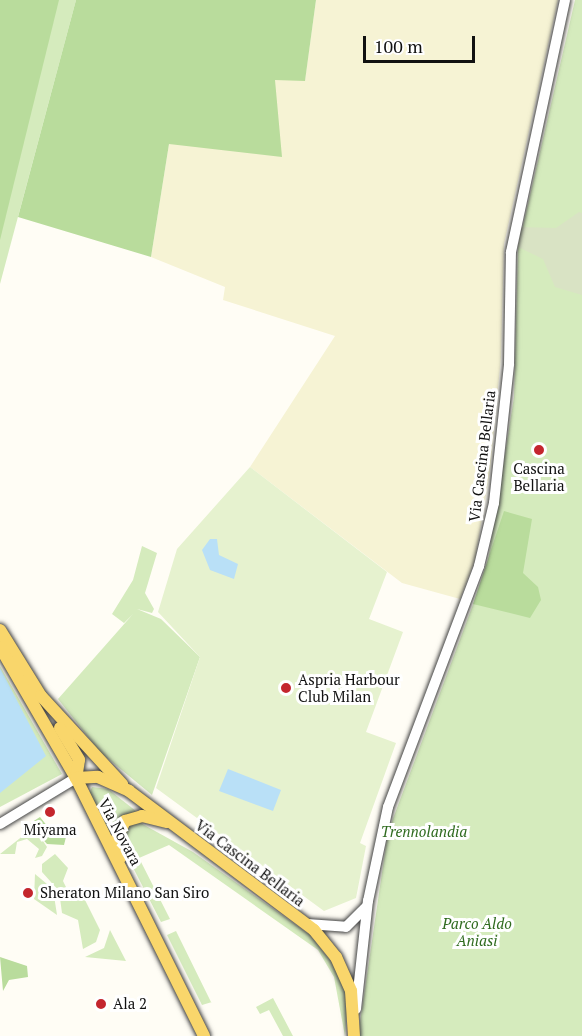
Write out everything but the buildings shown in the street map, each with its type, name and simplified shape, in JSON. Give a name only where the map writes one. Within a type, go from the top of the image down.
[{"type":"main road","name":"Via Novara","points":[[0,630],[41,696],[129,791]]},
{"type":"main road","name":"Via Novara","points":[[0,647],[76,778],[134,890],[204,1036]]},
{"type":"main road","points":[[41,696],[79,760],[76,778],[98,777],[129,791]]},
{"type":"main road","name":"Via Cascina Bellaria","points":[[129,791],[306,924],[336,957],[355,1013],[354,1036]]},
{"type":"main road","points":[[134,890],[119,850],[122,824],[138,816],[175,825]]},
{"type":"street","name":"Via Cascina Bellaria","points":[[355,1013],[368,901],[388,807],[479,566],[494,503],[508,364],[511,252],[565,0]]},
{"type":"street","points":[[0,824],[76,778]]},
{"type":"street","name":"Via Cascina Bellaria","points":[[306,924],[346,927],[368,901]]},
{"type":"shaded area","points":[[316,0],[558,0],[504,244],[501,357],[490,471],[475,560],[460,599],[402,583],[250,467],[335,336],[223,300],[225,287],[151,257],[169,144],[275,80],[305,80]]},
{"type":"green space","points":[[0,0],[76,0],[0,284]]},
{"type":"green space","points":[[0,0],[59,0],[0,240]]},
{"type":"green space","points":[[76,0],[316,0],[305,81],[275,80],[282,157],[169,144],[151,257],[18,217]]},
{"type":"green space","name":"Parco Aldo Aniasi","points":[[575,0],[582,0],[582,1036],[358,1036],[388,832],[487,567],[514,397],[518,247]]},
{"type":"green space","points":[[579,212],[582,213],[582,295],[555,287],[543,259],[518,247],[521,227],[556,228]]},
{"type":"green space","name":"Aspria Harbour Club Milan","points":[[250,467],[387,572],[369,619],[403,632],[366,732],[396,743],[360,843],[366,846],[356,898],[324,911],[156,788],[200,657],[158,612],[177,549]]},
{"type":"green space","points":[[504,511],[532,519],[523,573],[538,587],[541,600],[530,618],[473,604]]},
{"type":"green space","points":[[142,546],[157,553],[145,593],[154,609],[152,613],[137,609],[161,619],[200,657],[152,795],[100,752],[58,699],[133,614],[124,623],[112,614],[133,580]]},
{"type":"green space","points":[[0,666],[62,774],[0,807]]},
{"type":"green space","points":[[92,787],[108,789],[141,815],[112,840],[89,794]]},
{"type":"green space","points":[[40,817],[52,832],[60,828],[67,833],[64,845],[47,844],[29,824]]},
{"type":"green space","points":[[137,821],[193,852],[310,935],[336,968],[348,999],[345,1036],[334,977],[318,950],[169,845],[139,858],[170,919],[161,922],[123,848],[123,832]]},
{"type":"green space","points":[[24,835],[41,838],[47,847],[42,856],[35,858],[39,849],[27,839],[17,842],[15,854],[0,854]]},
{"type":"green space","points":[[55,854],[68,868],[63,881],[68,891],[83,896],[100,930],[96,942],[83,949],[78,920],[62,913],[59,891],[42,872],[42,864]]},
{"type":"green space","points":[[35,874],[53,889],[57,915],[34,899]]},
{"type":"green space","points":[[110,930],[126,961],[85,957],[104,948]]},
{"type":"green space","points":[[176,931],[212,1002],[202,1005],[167,935]]},
{"type":"green space","points":[[0,957],[27,966],[28,977],[9,980],[3,991]]},
{"type":"green space","points":[[273,998],[293,1036],[283,1036],[269,1010],[260,1014],[256,1007]]},
{"type":"water","points":[[210,539],[217,539],[219,555],[238,564],[234,579],[210,570],[202,550]]},
{"type":"water","points":[[0,668],[46,756],[0,793]]},
{"type":"water","points":[[228,769],[281,790],[273,811],[219,791]]},
{"type":"place","name":"Cascina Bellaria","points":[[539,450]]},
{"type":"place","name":"Aspria Harbour Club Milan","points":[[286,688]]},
{"type":"place","name":"Miyama","points":[[50,812]]},
{"type":"place","name":"Sheraton Milano San Siro","points":[[28,893]]},
{"type":"place","name":"Ala 2","points":[[101,1004]]},
{"type":"park label","name":"Trennolandia","points":[[424,832]]}]
